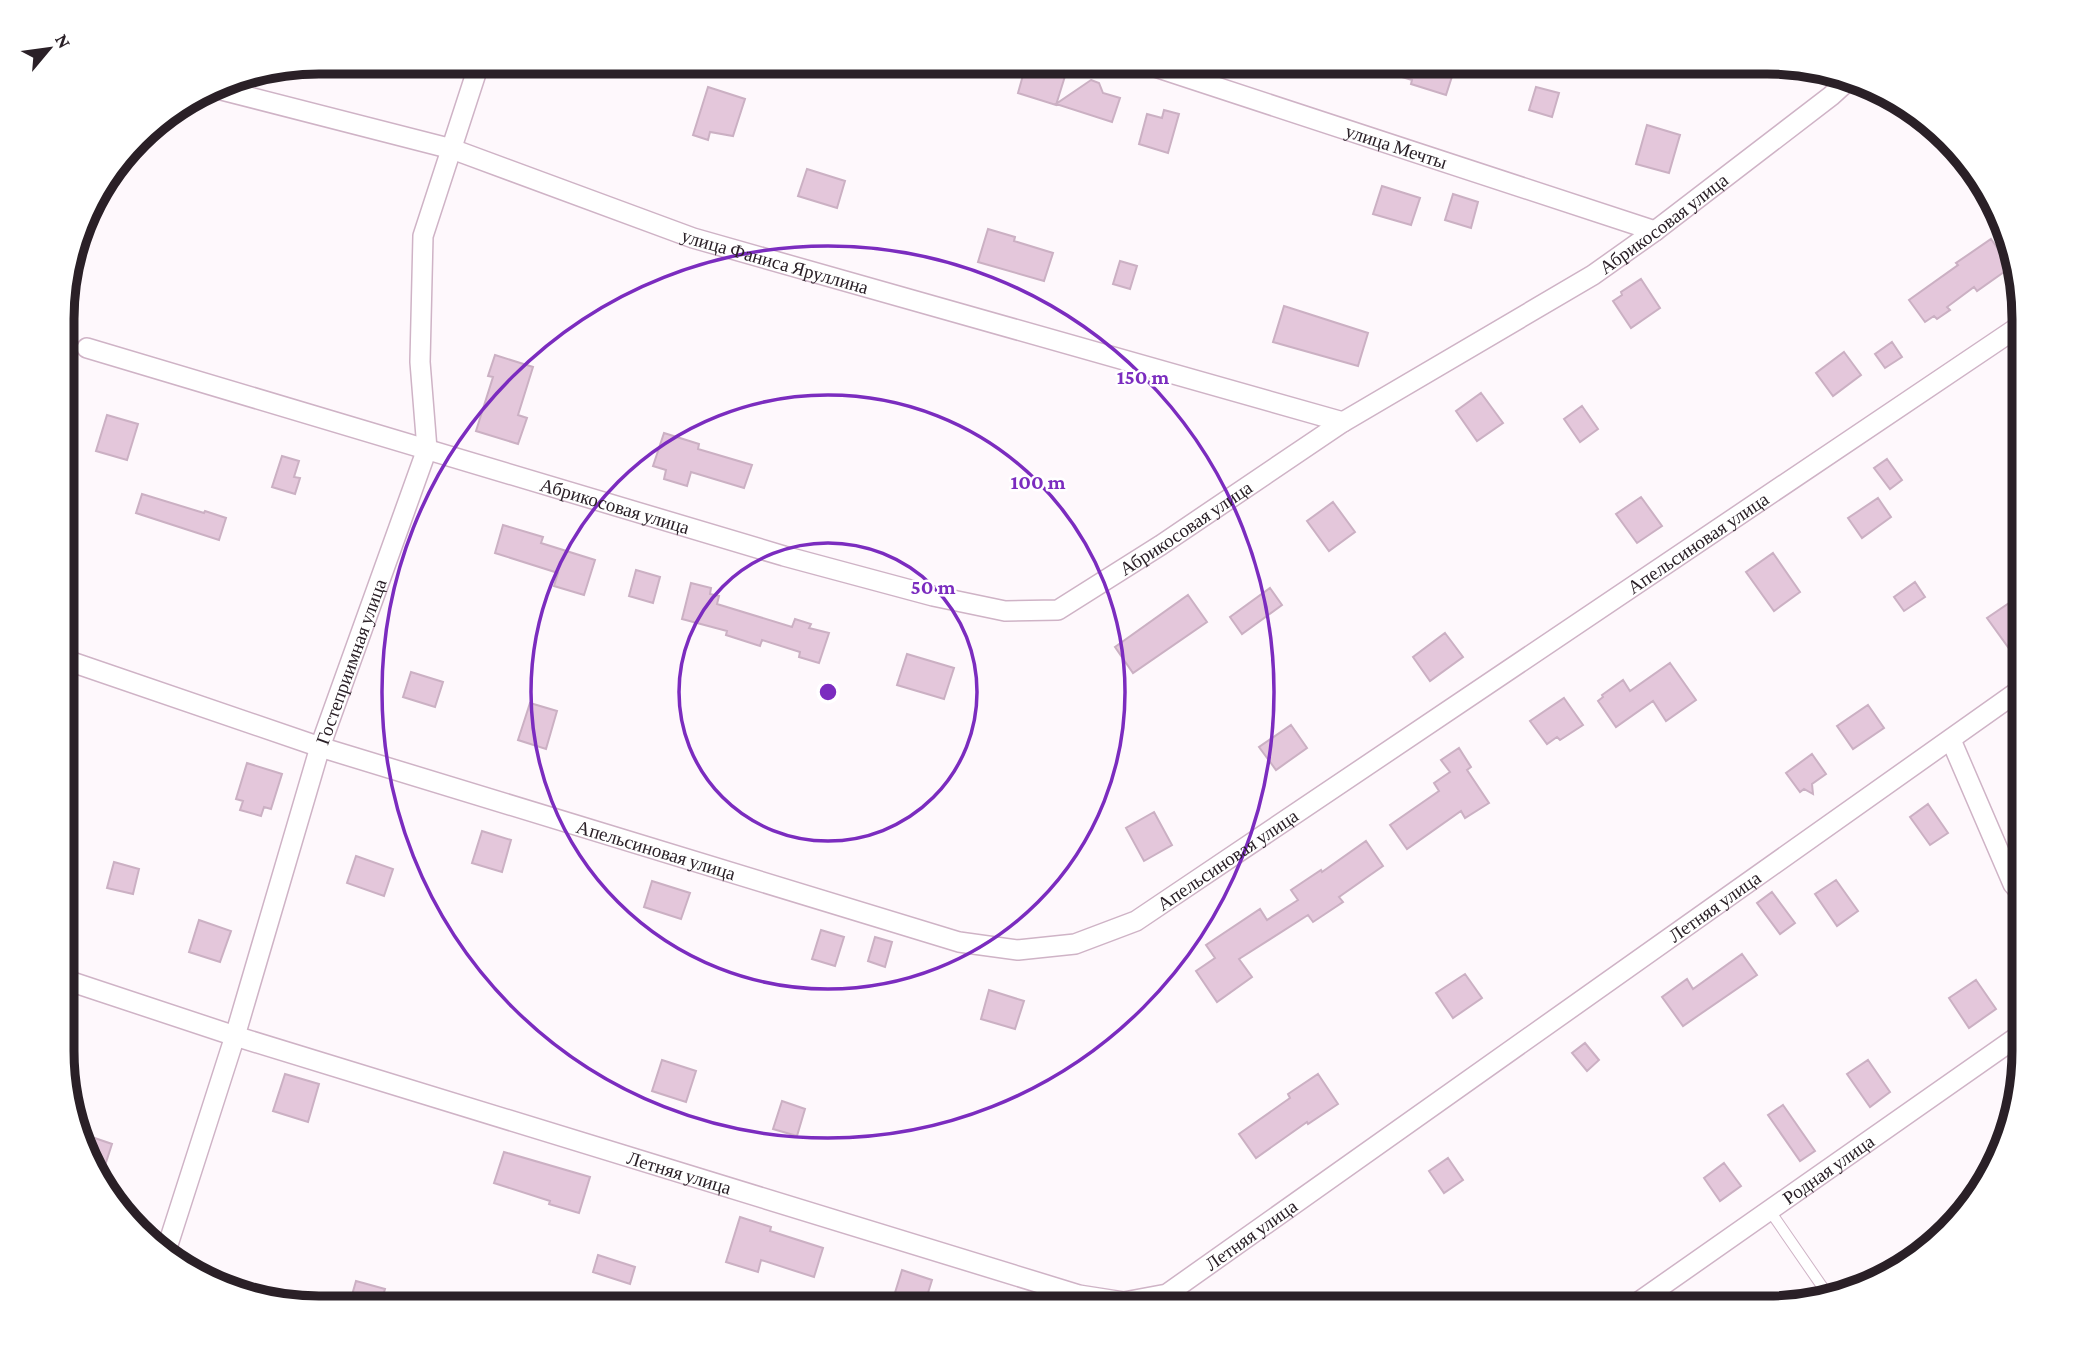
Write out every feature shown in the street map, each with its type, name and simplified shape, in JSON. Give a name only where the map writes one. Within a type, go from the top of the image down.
[{"type":"street","name":"Гостеприимная улица","points":[[168,1244],[235,1036],[320,747],[427,449],[420,362],[423,236],[476,74]]},
{"type":"street","name":"улица Мечты","points":[[1177,74],[1655,231]]},
{"type":"street","name":"Абрикосовая улица","points":[[87,348],[770,552],[933,596],[1005,611],[1058,611],[1343,422],[1592,275],[1655,231],[1842,86]]},
{"type":"street","name":"улица Фаниса Яруллина","points":[[226,91],[452,149],[693,238],[1343,422]]},
{"type":"street","name":"Апельсиновая улица","points":[[74,663],[320,747],[959,942],[1017,950],[1075,944],[1136,921],[2012,331]]},
{"type":"street","name":"Летняя улица","points":[[1156,1296],[1167,1294],[2012,696]]},
{"type":"street","points":[[1951,740],[2012,882]]},
{"type":"street","name":"Летняя улица","points":[[74,983],[235,1036],[1085,1296]]},
{"type":"street","name":"Родная улица","points":[[1647,1296],[2012,1040]]},
{"type":"lane","points":[[1770,1211],[1824,1290]]},
{"type":"building","points":[[1023,74],[1066,74],[1056,105],[1018,93]]},
{"type":"building","points":[[1392,74],[1453,74],[1446,95],[1411,84],[1412,80]]},
{"type":"building","points":[[1091,80],[1099,83],[1103,93],[1120,98],[1112,122],[1056,104]]},
{"type":"building","points":[[708,87],[745,99],[733,136],[710,132],[708,140],[693,135]]},
{"type":"building","points":[[1536,87],[1559,93],[1552,117],[1529,110]]},
{"type":"building","points":[[1164,110],[1179,114],[1168,153],[1139,144],[1147,114],[1162,118]]},
{"type":"building","points":[[1647,125],[1680,135],[1669,173],[1636,164]]},
{"type":"building","points":[[807,169],[845,181],[837,208],[798,196]]},
{"type":"building","points":[[1382,186],[1420,198],[1411,225],[1373,214]]},
{"type":"building","points":[[1453,194],[1478,202],[1471,228],[1445,220]]},
{"type":"building","points":[[988,229],[1015,237],[1014,241],[1053,253],[1044,281],[978,262]]},
{"type":"building","points":[[1991,239],[2005,258],[2007,270],[1977,291],[1974,287],[1947,307],[1950,310],[1937,319],[1934,316],[1925,322],[1909,300],[1958,265],[1956,263]]},
{"type":"building","points":[[1120,261],[1137,266],[1130,289],[1113,284]]},
{"type":"building","points":[[1641,279],[1660,308],[1631,328],[1613,301],[1622,295],[1621,292]]},
{"type":"building","points":[[1284,306],[1368,333],[1358,366],[1273,342]]},
{"type":"building","points":[[1892,342],[1902,357],[1885,368],[1875,354]]},
{"type":"building","points":[[1844,352],[1861,375],[1833,396],[1816,373]]},
{"type":"building","points":[[495,355],[533,367],[518,415],[527,418],[518,444],[476,431],[493,377],[488,376]]},
{"type":"building","points":[[1481,393],[1503,423],[1477,441],[1456,411]]},
{"type":"building","points":[[1582,406],[1598,429],[1580,442],[1564,419]]},
{"type":"building","points":[[107,415],[138,424],[127,460],[96,451]]},
{"type":"building","points":[[664,433],[699,444],[698,449],[752,465],[744,488],[691,472],[687,486],[664,479],[666,470],[653,466]]},
{"type":"building","points":[[282,456],[299,461],[294,477],[300,478],[295,494],[272,487]]},
{"type":"building","points":[[1887,459],[1902,480],[1890,489],[1874,468]]},
{"type":"building","points":[[142,494],[226,518],[219,540],[136,513]]},
{"type":"building","points":[[1641,497],[1662,526],[1637,543],[1616,514]]},
{"type":"building","points":[[1878,498],[1891,517],[1862,538],[1848,518]]},
{"type":"building","points":[[1333,502],[1355,532],[1329,551],[1307,521]]},
{"type":"building","points":[[503,525],[543,537],[541,543],[595,560],[584,595],[554,586],[558,573],[495,553]]},
{"type":"building","points":[[1773,553],[1800,592],[1774,611],[1746,572]]},
{"type":"building","points":[[636,570],[660,577],[653,603],[629,596]]},
{"type":"building","points":[[1915,582],[1925,597],[1904,611],[1894,597]]},
{"type":"building","points":[[691,583],[711,588],[710,594],[719,596],[717,604],[792,627],[795,619],[811,624],[809,628],[829,633],[819,663],[799,657],[800,652],[762,640],[760,646],[726,635],[727,631],[682,619]]},
{"type":"building","points":[[1270,588],[1282,605],[1242,634],[1230,617]]},
{"type":"building","points":[[1188,595],[1207,622],[1133,673],[1115,647]]},
{"type":"building","points":[[2012,601],[2012,644],[2008,647],[1987,618]]},
{"type":"building","points":[[1445,633],[1463,657],[1430,681],[1413,657]]},
{"type":"building","points":[[907,654],[954,668],[944,699],[897,685]]},
{"type":"building","points":[[1670,663],[1696,700],[1666,721],[1653,701],[1616,727],[1598,701],[1602,695],[1623,680],[1630,691]]},
{"type":"building","points":[[411,672],[443,682],[435,707],[403,697]]},
{"type":"building","points":[[1564,698],[1583,725],[1560,740],[1557,737],[1547,744],[1530,721]]},
{"type":"building","points":[[530,703],[557,711],[546,749],[518,740]]},
{"type":"building","points":[[1868,705],[1884,728],[1853,749],[1837,726]]},
{"type":"building","points":[[1291,725],[1307,748],[1276,770],[1259,747]]},
{"type":"building","points":[[1459,748],[1471,767],[1467,770],[1489,803],[1465,818],[1461,811],[1407,849],[1390,825],[1439,791],[1434,783],[1450,772],[1441,760]]},
{"type":"building","points":[[1812,754],[1826,774],[1812,784],[1813,794],[1804,789],[1800,792],[1786,773]]},
{"type":"building","points":[[247,763],[282,774],[271,809],[264,807],[261,816],[240,810],[243,801],[236,799]]},
{"type":"building","points":[[1928,804],[1948,833],[1930,845],[1910,817]]},
{"type":"building","points":[[1154,812],[1172,845],[1144,861],[1126,828]]},
{"type":"building","points":[[482,831],[511,840],[502,872],[472,863]]},
{"type":"building","points":[[1366,841],[1383,866],[1339,897],[1343,902],[1313,922],[1308,915],[1239,959],[1252,977],[1217,1002],[1196,971],[1215,958],[1206,945],[1260,909],[1267,920],[1298,900],[1291,890]]},
{"type":"building","points":[[356,856],[393,869],[384,896],[347,883]]},
{"type":"building","points":[[114,862],[139,869],[133,894],[107,888]]},
{"type":"building","points":[[1836,880],[1858,911],[1837,926],[1815,894]]},
{"type":"building","points":[[652,881],[690,893],[681,919],[644,907]]},
{"type":"building","points":[[1772,892],[1795,923],[1780,934],[1757,903]]},
{"type":"building","points":[[199,920],[231,931],[220,962],[189,952]]},
{"type":"building","points":[[821,930],[844,937],[835,966],[812,959]]},
{"type":"building","points":[[875,937],[892,942],[885,967],[868,961]]},
{"type":"building","points":[[1742,954],[1757,975],[1683,1026],[1662,997],[1687,979],[1693,989]]},
{"type":"building","points":[[1465,974],[1482,998],[1453,1018],[1436,993]]},
{"type":"building","points":[[1976,980],[1996,1009],[1969,1028],[1949,998]]},
{"type":"building","points":[[989,990],[1024,1001],[1015,1029],[981,1019]]},
{"type":"building","points":[[1585,1043],[1599,1060],[1587,1071],[1572,1053]]},
{"type":"building","points":[[662,1060],[696,1071],[686,1102],[652,1091]]},
{"type":"building","points":[[1868,1060],[1890,1092],[1870,1107],[1847,1074]]},
{"type":"building","points":[[285,1074],[319,1084],[308,1122],[273,1111]]},
{"type":"building","points":[[1318,1074],[1338,1104],[1256,1158],[1239,1134],[1290,1098],[1288,1094]]},
{"type":"building","points":[[782,1101],[805,1109],[797,1136],[773,1129]]},
{"type":"building","points":[[1783,1105],[1815,1151],[1800,1161],[1768,1115]]},
{"type":"building","points":[[89,1136],[112,1144],[104,1169]]},
{"type":"building","points":[[504,1152],[590,1177],[579,1213],[494,1183]]},
{"type":"building","points":[[1448,1158],[1463,1180],[1444,1193],[1429,1171]]},
{"type":"building","points":[[1724,1163],[1741,1186],[1720,1201],[1704,1178]]},
{"type":"building","points":[[740,1217],[771,1227],[770,1231],[823,1248],[814,1277],[761,1260],[758,1272],[726,1262]]},
{"type":"building","points":[[598,1255],[635,1267],[630,1284],[593,1272]]},
{"type":"building","points":[[902,1270],[932,1280],[927,1296],[894,1296]]},
{"type":"building","points":[[356,1281],[385,1289],[383,1296],[352,1296]]}]
